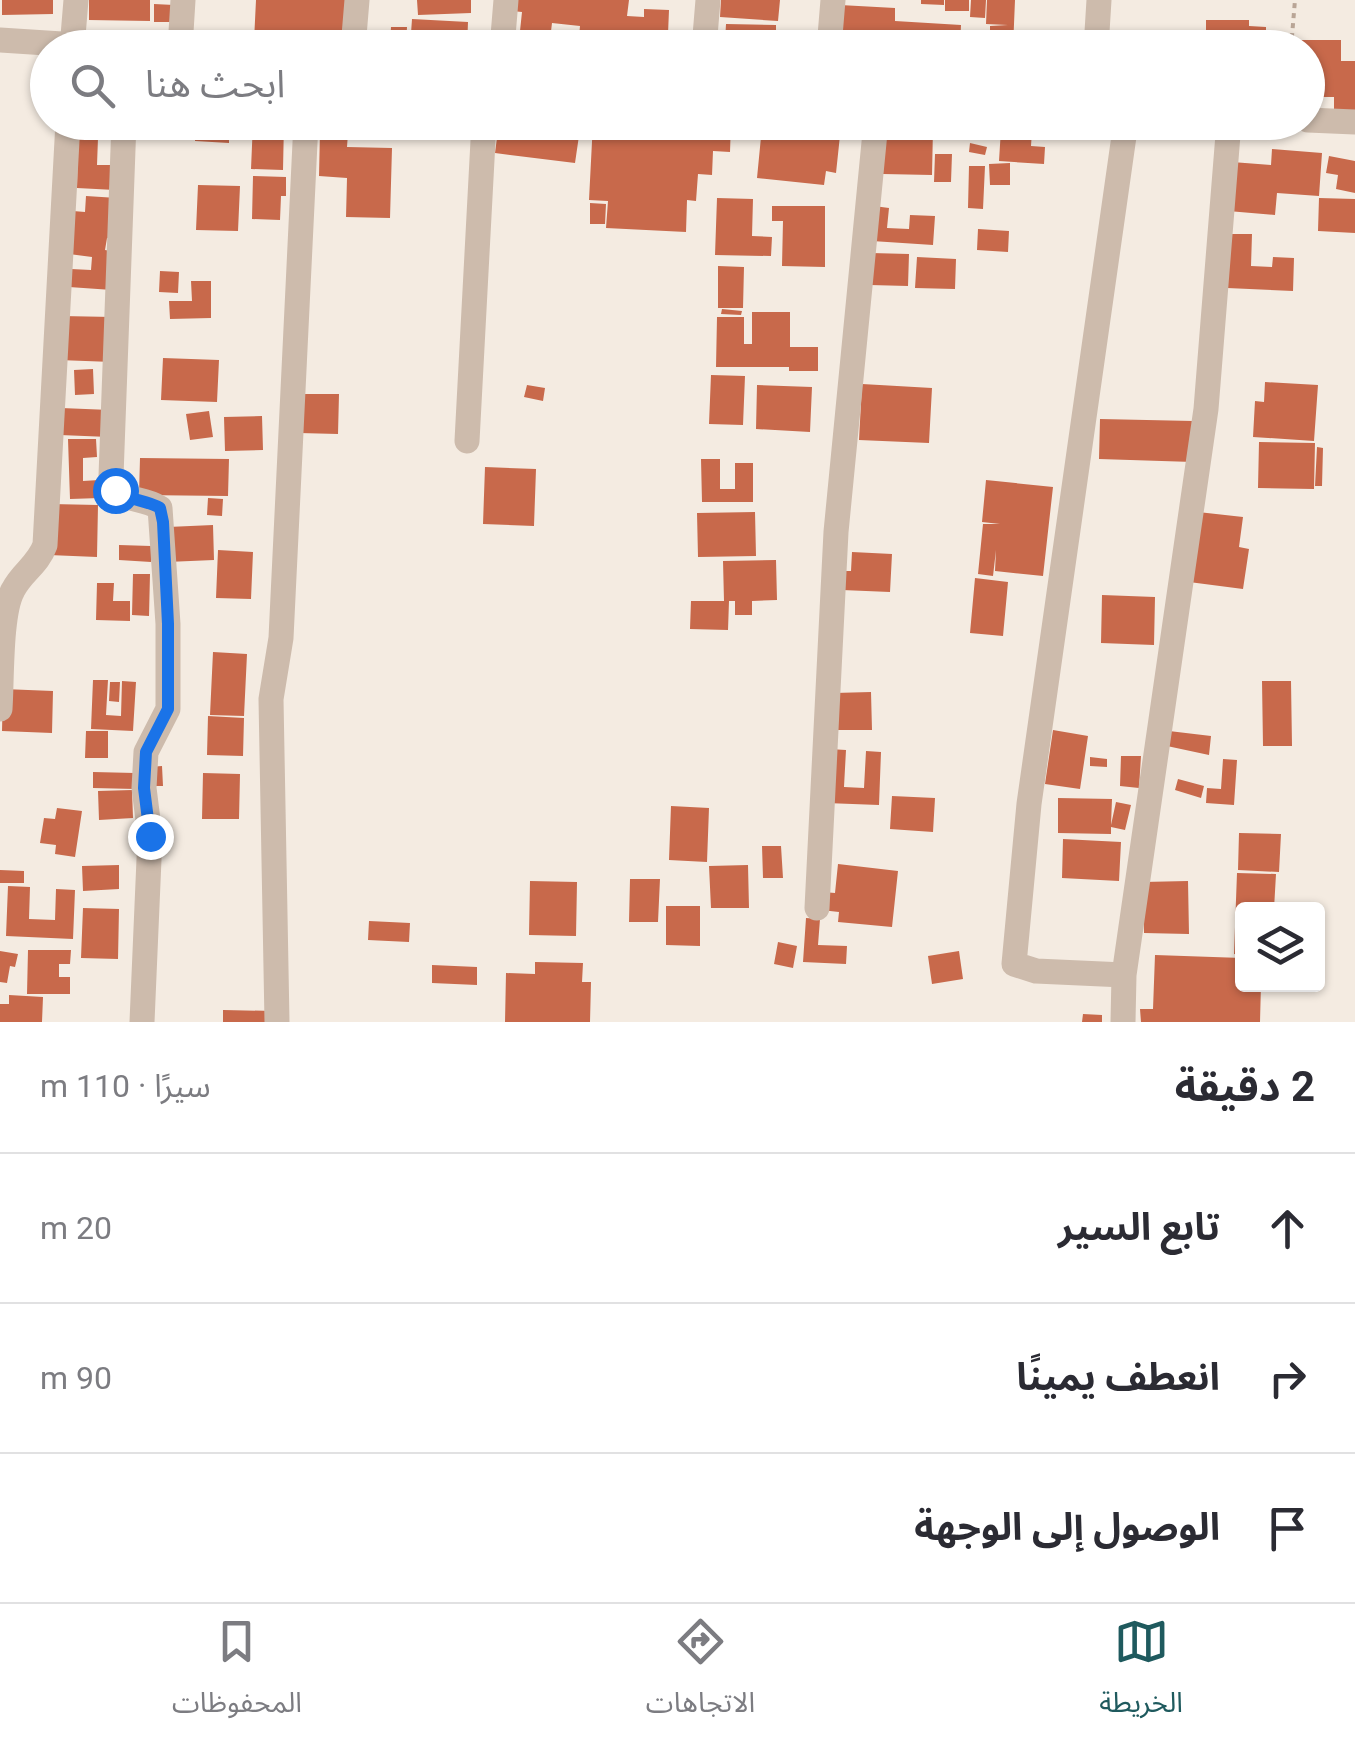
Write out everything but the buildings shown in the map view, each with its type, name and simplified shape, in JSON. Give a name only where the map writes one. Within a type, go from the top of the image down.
[{"type":"street","points":[[73,30],[76,0]]},
{"type":"street","points":[[181,30],[183,0]]},
{"type":"street","points":[[354,30],[356,0]]},
{"type":"street","points":[[504,30],[506,0]]},
{"type":"street","points":[[706,30],[708,0]]},
{"type":"street","points":[[830,30],[833,0]]},
{"type":"street","points":[[1097,30],[1099,0]]},
{"type":"street","points":[[0,40],[30,42]]},
{"type":"street","points":[[1325,121],[1355,122]]},
{"type":"street","points":[[0,709],[8,602],[45,545],[67,140]]},
{"type":"street","points":[[123,140],[111,476],[115,490],[124,498],[148,501],[160,508],[168,624],[168,709],[146,752],[144,788],[150,836],[142,1022]]},
{"type":"street","points":[[277,1022],[270,699],[281,638],[305,140]]},
{"type":"street","points":[[466,441],[483,140]]},
{"type":"street","points":[[816,908],[836,532],[874,140]]},
{"type":"street","points":[[1123,140],[1029,804],[1014,964],[1036,970],[1124,975]]},
{"type":"street","points":[[1123,1022],[1124,975],[1206,409],[1228,140]]},
{"type":"path","points":[[1292,30],[1295,0]]},
{"type":"route","points":[[115,490],[124,498],[148,501],[160,508],[163,522],[168,709],[146,752],[144,788],[150,836]]}]
